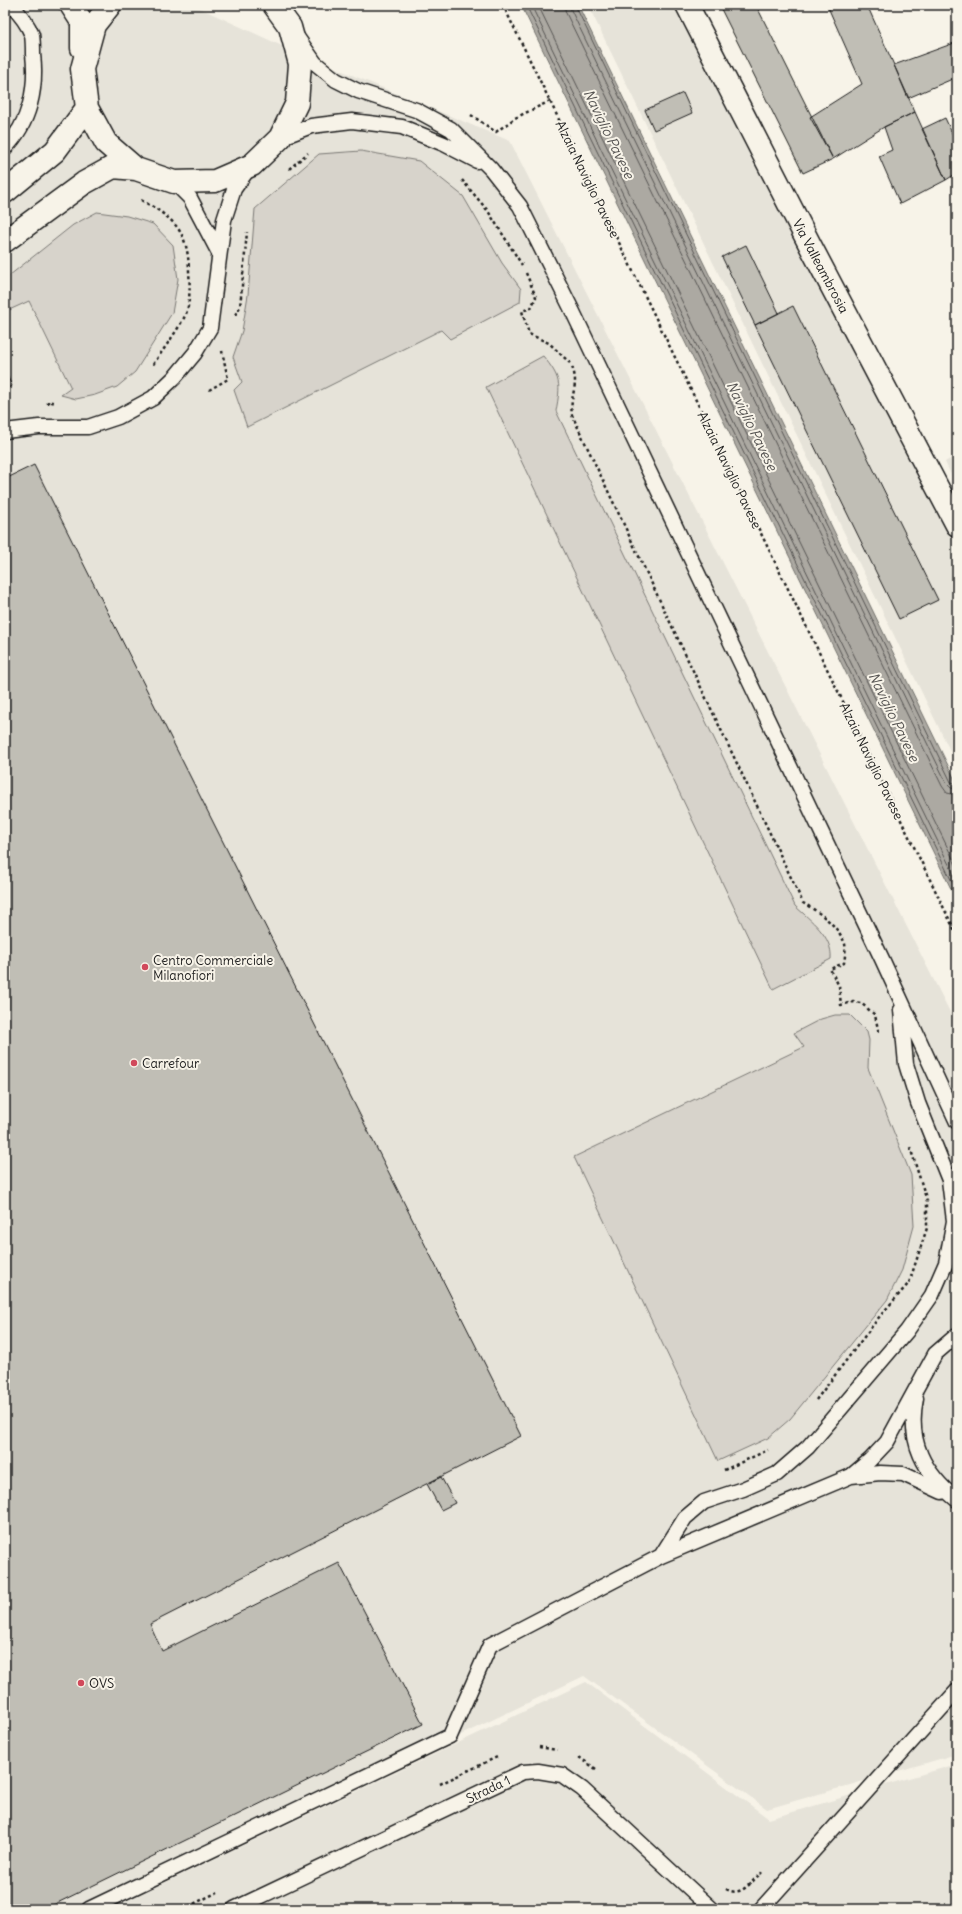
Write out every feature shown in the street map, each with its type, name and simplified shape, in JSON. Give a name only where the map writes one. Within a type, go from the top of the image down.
[{"type":"street","points":[[71,5],[82,22],[82,69],[87,108],[106,143],[136,169]]},
{"type":"street","points":[[82,69],[94,25],[110,5]]},
{"type":"street","points":[[274,5],[290,27]]},
{"type":"street","points":[[5,240],[84,183],[113,167],[136,169],[174,182],[215,181],[252,165],[280,138],[296,103],[300,64],[284,5]]},
{"type":"street","name":"Via Valleambrosia","points":[[687,5],[811,247],[957,525]]},
{"type":"street","points":[[5,192],[55,151],[87,108]]},
{"type":"lane","points":[[5,148],[16,137],[32,104],[35,71],[32,35],[18,12],[11,5]]},
{"type":"lane","points":[[290,27],[315,63],[336,80],[358,91],[416,110],[451,128],[491,169],[520,206],[573,312],[901,1001],[957,1122]]},
{"type":"lane","points":[[280,138],[311,126],[352,121],[402,128],[444,144],[491,169]]},
{"type":"lane","points":[[5,431],[47,427],[88,427],[118,417],[153,398],[175,377],[195,353],[210,328],[224,220],[234,189],[252,165]]},
{"type":"lane","points":[[174,182],[193,203],[219,253]]},
{"type":"lane","points":[[661,1556],[685,1518],[704,1502],[743,1489],[777,1474],[808,1447],[907,1331],[932,1296],[946,1263],[954,1221],[949,1180],[918,1103],[906,1064],[901,1001]]},
{"type":"lane","points":[[851,1476],[870,1460],[887,1442],[935,1354],[957,1335]]},
{"type":"lane","points":[[919,1382],[912,1414],[917,1447],[932,1476],[956,1500]]},
{"type":"lane","points":[[89,1909],[450,1736],[490,1645],[661,1556],[851,1476],[880,1473],[903,1474],[956,1500]]},
{"type":"lane","points":[[762,1909],[957,1691]]},
{"type":"lane","name":"Strada 1","points":[[234,1909],[523,1772],[538,1771],[562,1775],[582,1789],[712,1909]]},
{"type":"path","name":"Alzaia Naviglio Pavese","points":[[503,5],[957,935]]},
{"type":"path","points":[[464,112],[496,132],[515,118],[550,101]]},
{"type":"path","points":[[283,173],[313,148]]},
{"type":"path","points":[[459,175],[488,210],[525,269],[536,297],[530,308],[522,311],[529,334],[549,343],[570,362],[577,378],[570,404],[572,415],[803,903],[820,912],[837,930],[845,945],[844,963],[830,969],[839,986],[841,1005],[853,1002],[861,1003],[875,1015],[879,1036]]},
{"type":"path","points":[[140,200],[157,209],[172,221],[181,233],[188,250],[190,282],[187,312],[149,370]]},
{"type":"path","points":[[233,318],[240,308],[247,228]]},
{"type":"path","points":[[209,390],[228,379],[224,367],[222,349]]},
{"type":"path","points":[[47,427],[48,401],[63,405]]},
{"type":"path","points":[[813,1404],[880,1316],[909,1283],[926,1228],[927,1201],[908,1144]]},
{"type":"path","points":[[722,1496],[714,1474],[767,1451],[772,1447]]},
{"type":"path","points":[[536,1747],[542,1746],[563,1751]]},
{"type":"path","points":[[436,1786],[504,1754]]},
{"type":"path","points":[[576,1756],[590,1763],[601,1774]]},
{"type":"path","points":[[722,1885],[728,1891],[737,1892],[745,1889],[761,1873],[779,1889]]},
{"type":"path","points":[[183,1909],[225,1888]]},
{"type":"shaded area","points":[[5,5],[193,5],[280,45],[510,141],[957,1026],[957,1754],[767,1809],[584,1676],[97,1909],[5,1909]]},
{"type":"shaded area","points":[[588,5],[678,5],[957,542],[957,765]]},
{"type":"shaded area","points":[[361,151],[419,161],[463,196],[502,263],[521,289],[520,302],[450,339],[441,330],[247,427],[234,390],[242,382],[233,357],[242,331],[248,295],[255,209],[319,154]]},
{"type":"shaded area","points":[[97,212],[127,216],[153,224],[173,245],[178,279],[172,313],[135,372],[117,387],[95,395],[76,399],[61,395],[71,388],[29,301],[7,311],[5,307],[5,279],[73,225]]},
{"type":"shaded area","points":[[543,356],[553,370],[558,382],[559,394],[556,411],[795,906],[819,929],[831,951],[831,959],[773,989],[486,387]]},
{"type":"shaded area","points":[[957,455],[957,487],[945,462]]},
{"type":"shaded area","points":[[835,1015],[850,1015],[867,1032],[869,1040],[868,1068],[911,1175],[914,1226],[902,1270],[887,1300],[790,1419],[768,1438],[718,1461],[574,1157],[804,1047],[794,1033],[821,1019]]},
{"type":"shaded area","points":[[586,1682],[769,1819],[957,1764],[957,1909],[110,1909]]},
{"type":"water","name":"Naviglio Pavese","points":[[521,5],[578,5],[957,784],[957,901]]},
{"type":"building","points":[[719,5],[756,5],[833,159],[803,173]]},
{"type":"building","points":[[827,5],[867,5],[915,112],[884,127],[833,159],[810,117],[862,84]]},
{"type":"building","points":[[957,42],[957,77],[908,98],[894,65]]},
{"type":"building","points":[[683,93],[692,113],[654,130],[645,110]]},
{"type":"building","points":[[915,112],[946,180],[900,204],[879,156],[892,150],[884,127]]},
{"type":"building","points":[[945,118],[957,144],[957,173],[946,180],[922,129]]},
{"type":"building","points":[[746,245],[779,313],[755,325],[722,257]]},
{"type":"building","points":[[793,306],[938,600],[899,619],[755,325]]},
{"type":"building","points":[[5,371],[12,386],[5,389]]},
{"type":"building","name":"Centro Commerciale Milanofiori","points":[[34,465],[521,1436],[150,1624],[162,1651],[339,1563],[423,1724],[45,1909],[5,1909],[5,479]]},
{"type":"building","points":[[441,1477],[455,1503],[441,1510],[427,1484]]},
{"type":"place","name":"Centro Commerciale Milanofiori","points":[[145,967]]},
{"type":"place","name":"Carrefour","points":[[134,1063]]},
{"type":"place","name":"OVS","points":[[81,1683]]}]
